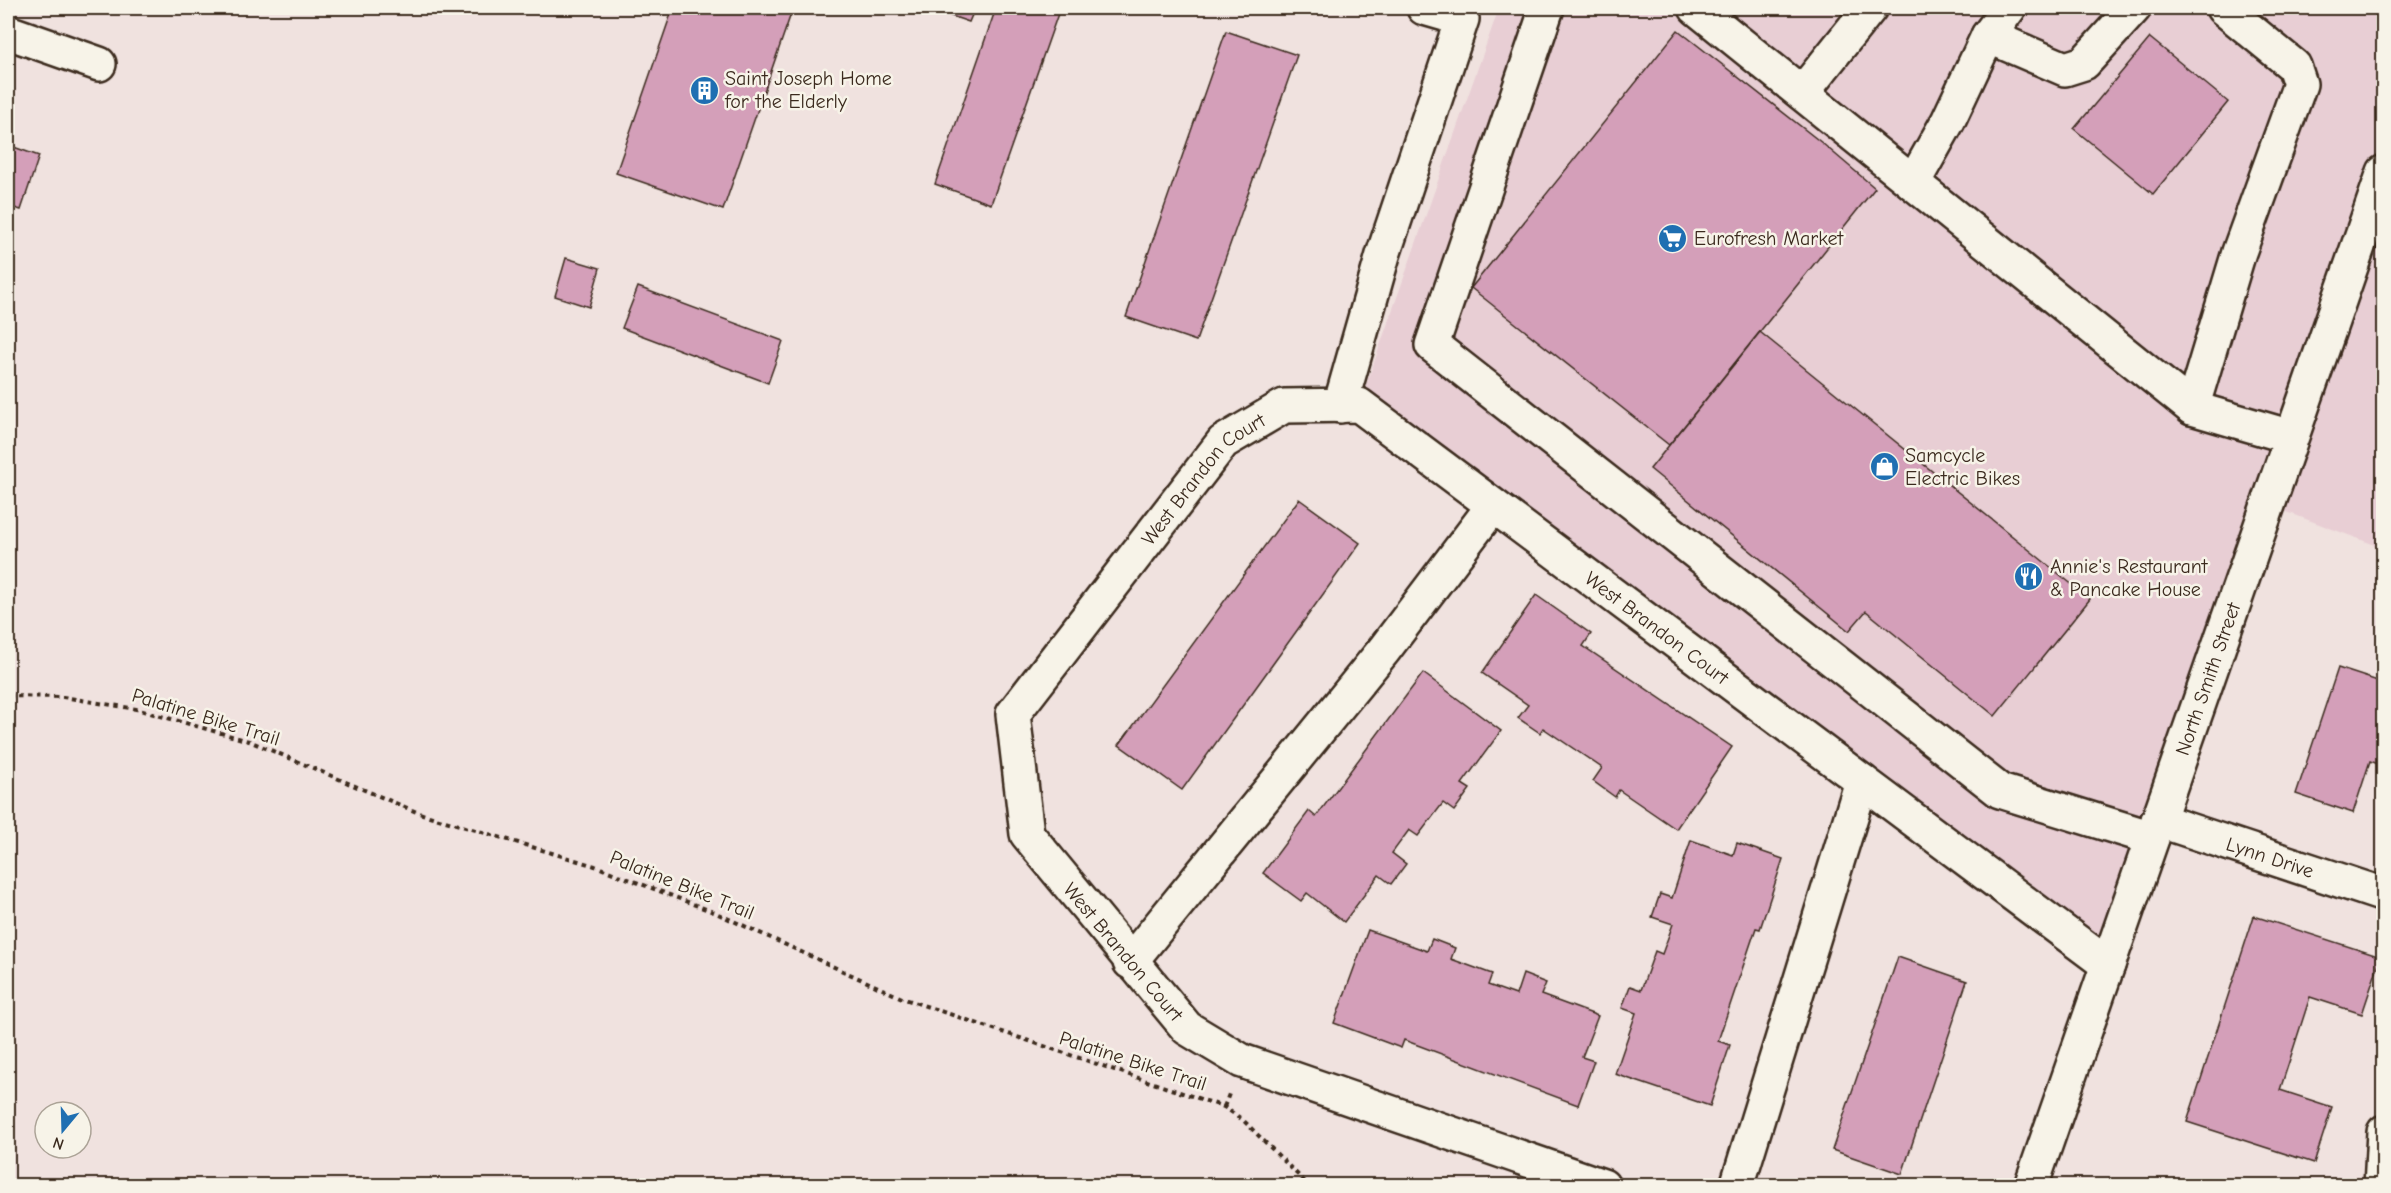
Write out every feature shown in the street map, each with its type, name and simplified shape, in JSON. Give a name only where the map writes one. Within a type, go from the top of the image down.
[{"type":"street","points":[[1340,406],[1383,255],[1462,19],[1424,8]]},
{"type":"street","name":"Lynn Drive","points":[[1547,8],[1432,345],[2000,790],[2155,829],[2384,896]]},
{"type":"street","points":[[1696,8],[2192,408],[2291,437]]},
{"type":"street","points":[[1802,93],[1870,8]]},
{"type":"street","points":[[1913,183],[1948,122],[1988,36],[2009,8]]},
{"type":"street","points":[[1988,36],[2065,69],[2084,63],[2134,8]]},
{"type":"street","points":[[2192,408],[2240,252],[2300,84],[2294,66],[2223,8]]},
{"type":"street","points":[[8,32],[99,64]]},
{"type":"street","name":"North Smith Street","points":[[2031,1185],[2384,172]]},
{"type":"street","name":"West Brandon Court","points":[[1603,1185],[1242,1061],[1187,1028],[1130,962],[1027,834],[1013,714],[1223,442],[1284,406],[1359,405],[2108,965]]},
{"type":"street","points":[[1130,962],[1384,650],[1493,506]]},
{"type":"street","points":[[1737,1185],[1862,781]]},
{"type":"street","points":[[2381,1185],[2384,1132]]},
{"type":"path","name":"Palatine Bike Trail","points":[[8,696],[63,697],[136,709],[238,737],[419,813],[595,866],[716,913],[902,998],[1224,1107],[1242,1120],[1309,1185]]},
{"type":"shaded area","points":[[1499,8],[2383,8],[2383,548],[2268,505],[2108,965],[1359,405]]},
{"type":"building","points":[[436,8],[459,8],[457,15]]},
{"type":"building","name":"Saint Joseph Home for the Elderly","points":[[673,8],[793,8],[723,210],[616,173]]},
{"type":"building","points":[[928,8],[975,8],[969,22]]},
{"type":"building","points":[[996,8],[1060,8],[991,204],[935,184]]},
{"type":"building","name":"Eurofresh Market","points":[[1678,30],[1822,143],[1875,188],[1669,445],[1471,288]]},
{"type":"building","points":[[1226,31],[1297,55],[1196,341],[1126,317]]},
{"type":"building","points":[[2150,38],[2228,102],[2153,194],[2074,129]]},
{"type":"building","points":[[8,145],[39,156],[21,210],[8,206]]},
{"type":"building","points":[[566,258],[600,268],[589,307],[555,296]]},
{"type":"building","points":[[638,287],[783,341],[768,383],[622,328]]},
{"type":"building","points":[[1760,332],[2090,599],[1995,716],[1866,611],[1849,631],[1650,469]]},
{"type":"building","points":[[1299,499],[1360,543],[1182,790],[1119,745]]},
{"type":"building","points":[[1536,595],[1591,634],[1583,646],[1732,747],[1676,829],[1619,790],[1615,797],[1593,781],[1602,768],[1543,728],[1540,733],[1518,718],[1528,705],[1482,673]]},
{"type":"building","points":[[2338,668],[2384,683],[2384,766],[2370,761],[2353,813],[2296,794]]},
{"type":"building","points":[[1423,673],[1501,731],[1462,784],[1470,789],[1454,811],[1443,803],[1418,836],[1409,830],[1392,853],[1406,864],[1391,884],[1379,875],[1344,922],[1307,893],[1301,901],[1263,873],[1309,811],[1316,817]]},
{"type":"building","points":[[1691,840],[1733,855],[1737,843],[1783,859],[1760,929],[1756,928],[1718,1041],[1730,1045],[1710,1106],[1615,1074],[1636,1013],[1622,1008],[1630,986],[1641,990],[1655,951],[1662,954],[1673,924],[1652,917],[1660,894],[1672,898]]},
{"type":"building","points":[[2254,916],[2381,957],[2362,1014],[2310,997],[2280,1090],[2332,1107],[2314,1163],[2187,1122]]},
{"type":"building","points":[[1368,930],[1427,951],[1432,939],[1455,948],[1451,959],[1492,974],[1488,985],[1516,995],[1523,974],[1546,983],[1541,995],[1598,1016],[1582,1057],[1594,1061],[1578,1105],[1404,1040],[1401,1048],[1334,1023]]},
{"type":"building","points":[[1898,957],[1967,981],[1902,1174],[1832,1150]]},
{"type":"place","name":"Saint Joseph Home for the Elderly","points":[[704,90]]},
{"type":"place","name":"Eurofresh Market","points":[[1673,238]]},
{"type":"place","name":"Samcycle Electric Bikes","points":[[1884,467]]},
{"type":"place","name":"Annie's Restaurant & Pancake House","points":[[2029,577]]}]
